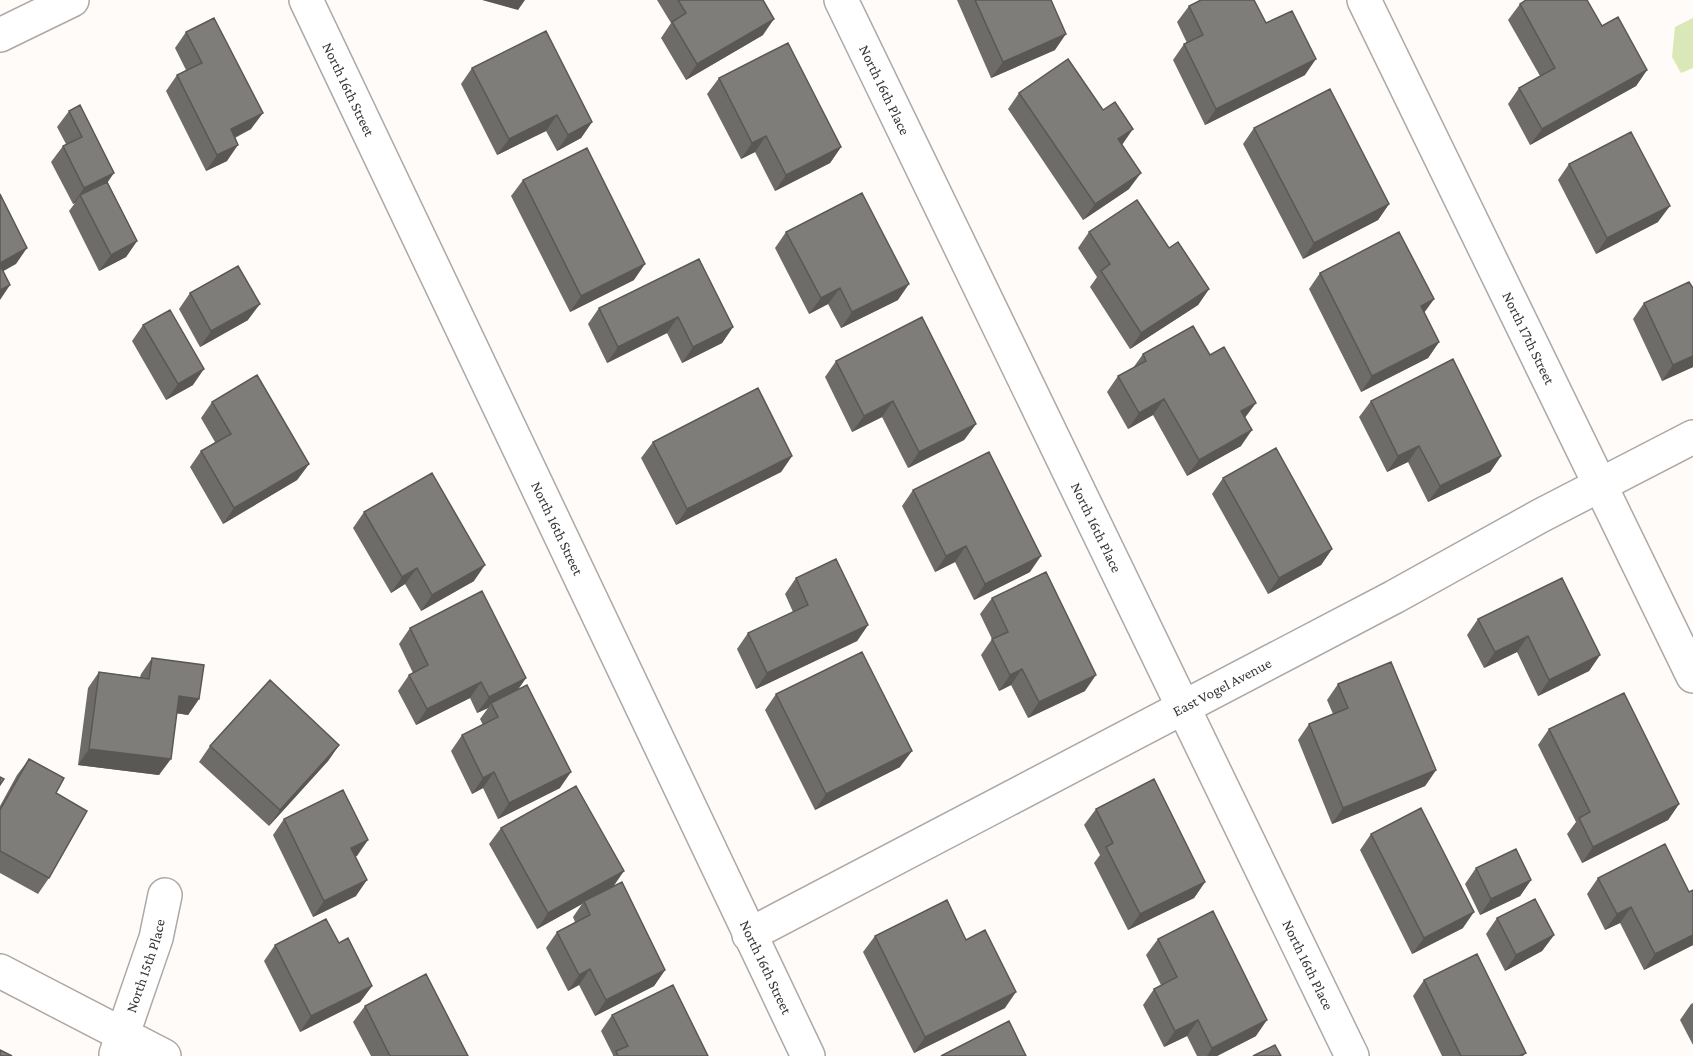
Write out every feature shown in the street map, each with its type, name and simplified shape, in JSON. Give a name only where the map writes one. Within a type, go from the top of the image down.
[{"type":"street","points":[[0,35],[72,0]]},
{"type":"street","name":"North 16th Street","points":[[306,0],[808,1056]]},
{"type":"street","name":"North 16th Place","points":[[841,0],[1352,1056]]},
{"type":"street","name":"North 17th Street","points":[[1364,0],[1693,676]]},
{"type":"street","name":"East Vogel Avenue","points":[[749,935],[1394,597],[1693,437]]},
{"type":"street","name":"North 15th Place","points":[[119,1046],[156,939],[165,895]]},
{"type":"street","points":[[0,971],[119,1046],[164,1056]]},
{"type":"shaded area","points":[[1693,18],[1693,68],[1681,73],[1672,57],[1675,27]]},
{"type":"building","points":[[678,0],[763,0],[774,19],[697,64],[672,22],[686,13]]},
{"type":"building","points":[[975,0],[1051,0],[1066,34],[1003,62]]},
{"type":"building","points":[[1201,0],[1254,0],[1266,23],[1292,11],[1316,59],[1216,109],[1184,44],[1203,35],[1189,6]]},
{"type":"building","points":[[1526,0],[1587,0],[1602,26],[1618,17],[1647,70],[1542,129],[1519,88],[1555,68],[1520,4]]},
{"type":"building","points":[[214,18],[263,113],[231,129],[238,145],[217,155],[177,75],[202,63],[186,32]]},
{"type":"building","points":[[546,31],[592,122],[568,135],[557,115],[509,139],[472,68]]},
{"type":"building","points":[[788,43],[841,147],[786,175],[766,136],[752,143],[719,78]]},
{"type":"building","points":[[1068,59],[1103,110],[1115,102],[1133,129],[1118,139],[1141,173],[1095,204],[1019,93]]},
{"type":"building","points":[[1330,89],[1389,204],[1314,243],[1254,128]]},
{"type":"building","points":[[80,105],[114,173],[84,188],[63,146],[82,137],[69,111]]},
{"type":"building","points":[[1631,132],[1670,206],[1607,238],[1569,164]]},
{"type":"building","points":[[587,148],[645,264],[581,296],[523,180]]},
{"type":"building","points":[[107,182],[137,241],[111,255],[80,195]]},
{"type":"building","points":[[862,193],[909,284],[852,312],[840,288],[821,298],[786,232]]},
{"type":"building","points":[[0,194],[27,248],[0,263]]},
{"type":"building","points":[[1137,200],[1169,248],[1178,242],[1209,289],[1141,333],[1101,271],[1110,264],[1089,232]]},
{"type":"building","points":[[1399,232],[1434,299],[1421,306],[1439,342],[1372,376],[1320,273]]},
{"type":"building","points":[[699,259],[733,327],[693,347],[678,317],[618,347],[599,308]]},
{"type":"building","points":[[0,265],[10,285],[0,290]]},
{"type":"building","points":[[238,266],[260,304],[211,331],[190,293]]},
{"type":"building","points":[[1689,282],[1693,288],[1693,356],[1673,365],[1644,303]]},
{"type":"building","points":[[170,310],[204,369],[178,384],[143,325]]},
{"type":"building","points":[[922,317],[976,424],[919,452],[893,401],[864,416],[836,361]]},
{"type":"building","points":[[1193,326],[1210,355],[1224,347],[1256,403],[1241,411],[1252,430],[1199,460],[1164,399],[1139,413],[1118,376],[1146,361],[1143,354]]},
{"type":"building","points":[[1453,359],[1501,456],[1440,486],[1419,446],[1398,456],[1371,401]]},
{"type":"building","points":[[257,375],[309,464],[234,508],[201,451],[231,434],[212,402]]},
{"type":"building","points":[[758,388],[792,456],[687,509],[653,442]]},
{"type":"building","points":[[1276,448],[1332,549],[1279,578],[1223,478]]},
{"type":"building","points":[[989,452],[1041,556],[985,584],[966,546],[946,556],[913,490]]},
{"type":"building","points":[[432,473],[485,565],[432,595],[417,568],[402,577],[364,512]]},
{"type":"building","points":[[836,559],[868,625],[767,673],[748,633],[808,605],[796,578]]},
{"type":"building","points":[[1046,572],[1096,675],[1039,702],[1022,669],[1010,675],[992,639],[1008,632],[992,598]]},
{"type":"building","points":[[1562,578],[1600,655],[1549,680],[1528,636],[1495,652],[1478,619]]},
{"type":"building","points":[[482,591],[526,678],[489,697],[481,682],[427,709],[409,675],[428,665],[410,628]]},
{"type":"building","points":[[862,652],[912,751],[826,794],[776,694]]},
{"type":"building","points":[[152,658],[204,665],[199,699],[179,696],[171,759],[89,749],[99,672],[149,679]]},
{"type":"building","points":[[1391,662],[1436,770],[1343,808],[1309,724],[1348,708],[1338,684]]},
{"type":"building","points":[[270,680],[339,745],[280,810],[210,746]]},
{"type":"building","points":[[527,685],[571,772],[509,803],[494,772],[483,778],[462,735],[498,717],[491,703]]},
{"type":"building","points":[[1624,693],[1679,804],[1593,847],[1579,818],[1590,812],[1549,729]]},
{"type":"building","points":[[29,759],[64,778],[56,793],[87,811],[49,878],[0,851],[0,810]]},
{"type":"building","points":[[1154,779],[1205,882],[1140,914],[1106,847],[1113,843],[1096,809]]},
{"type":"building","points":[[576,786],[624,871],[548,913],[501,828]]},
{"type":"building","points":[[343,790],[368,840],[351,848],[367,880],[324,901],[284,819]]},
{"type":"building","points":[[1421,808],[1474,912],[1424,938],[1371,834]]},
{"type":"building","points":[[1665,844],[1689,892],[1693,890],[1693,935],[1655,954],[1631,907],[1617,914],[1598,878]]},
{"type":"building","points":[[1516,849],[1531,880],[1491,899],[1476,868]]},
{"type":"building","points":[[622,882],[665,970],[606,1000],[590,969],[579,975],[557,932],[590,915],[584,901]]},
{"type":"building","points":[[1535,899],[1554,935],[1516,955],[1497,918]]},
{"type":"building","points":[[947,900],[966,940],[985,930],[1016,992],[925,1037],[875,936]]},
{"type":"building","points":[[1213,911],[1267,1020],[1212,1048],[1198,1020],[1175,1031],[1154,989],[1177,977],[1158,939]]},
{"type":"building","points":[[326,919],[339,943],[348,938],[372,986],[311,1016],[275,945]]},
{"type":"building","points":[[1477,954],[1526,1053],[1519,1056],[1461,1056],[1424,980]]},
{"type":"building","points":[[426,974],[468,1056],[390,1056],[365,1006]]},
{"type":"building","points":[[673,985],[708,1056],[618,1056],[616,1051],[628,1046],[612,1015]]},
{"type":"building","points":[[1009,1021],[1026,1056],[941,1056]]},
{"type":"building","points":[[1275,1045],[1281,1056],[1253,1056]]},
{"type":"building","points":[[0,1050],[12,1056],[0,1056]]}]
